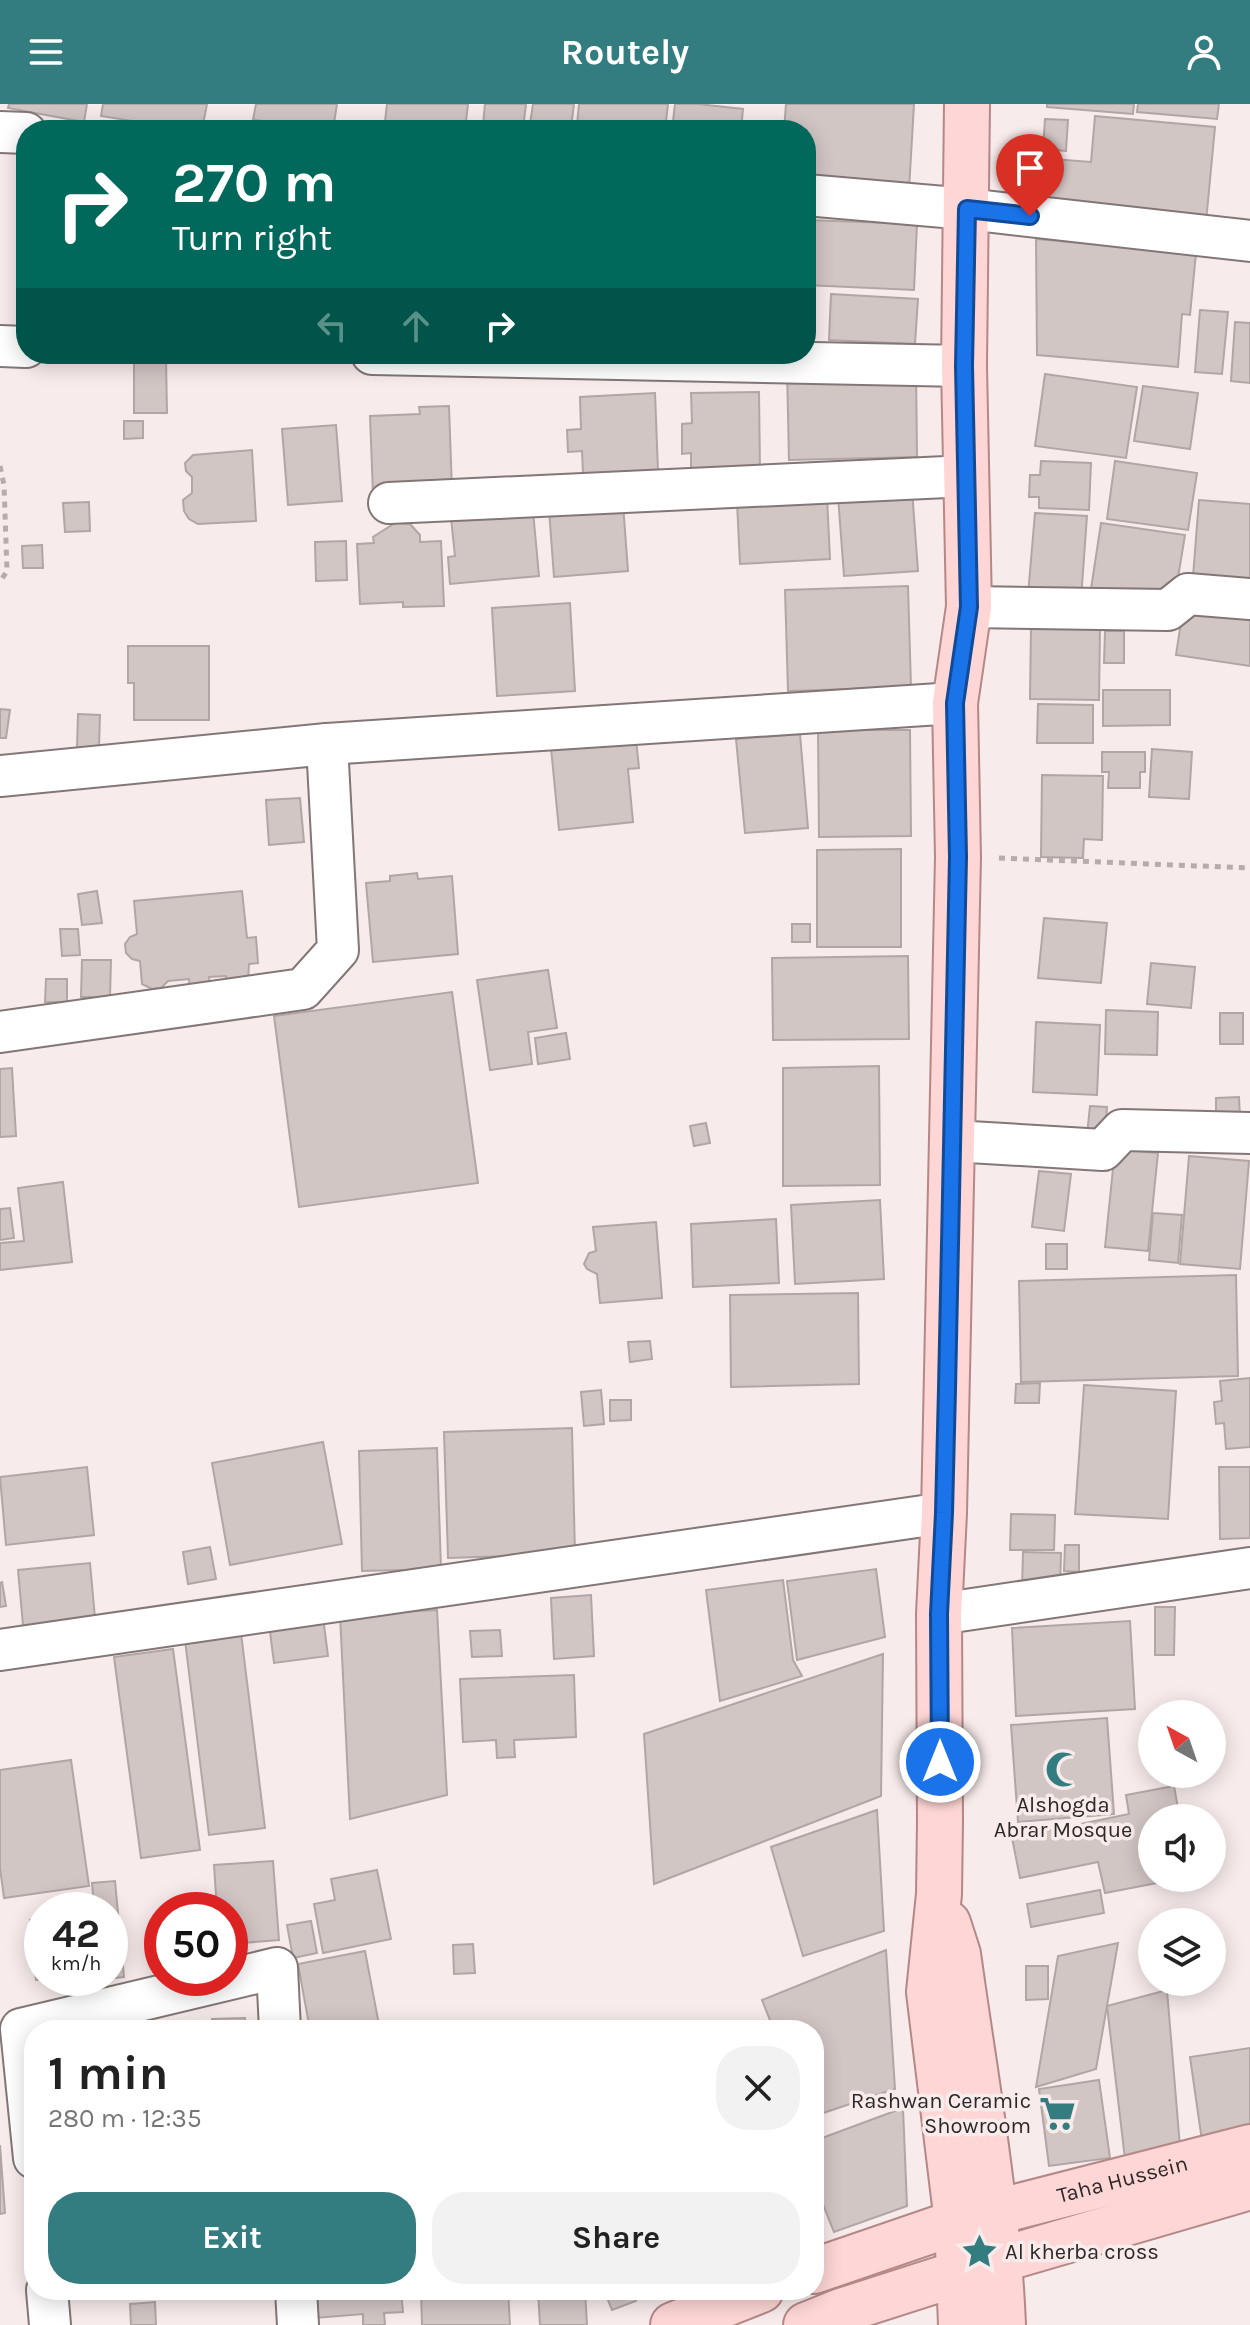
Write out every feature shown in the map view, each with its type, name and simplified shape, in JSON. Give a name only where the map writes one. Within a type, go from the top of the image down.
[{"type":"main road","points":[[961,2325],[959,2274],[976,2217],[958,1954],[939,1894],[939,1614],[944,1513],[958,857],[955,703],[969,607],[964,366],[967,104]]},
{"type":"main road","name":"Taha Hussein","points":[[824,2268],[976,2217],[1250,2147]]},
{"type":"main road","name":"Taha Hussein","points":[[806,2325],[1000,2260],[1250,2187]]},
{"type":"main road","points":[[976,2217],[1000,2260],[1003,2325]]},
{"type":"main road","points":[[673,2325],[736,2300]]},
{"type":"street","points":[[816,196],[967,209],[1250,241]]},
{"type":"street","points":[[816,363],[964,366]]},
{"type":"street","points":[[389,503],[968,476]]},
{"type":"street","points":[[969,607],[1168,610],[1188,594],[1250,599]]},
{"type":"street","points":[[0,776],[327,744],[955,703]]},
{"type":"street","points":[[0,1032],[303,989],[338,950],[327,744]]},
{"type":"street","points":[[953,1141],[1103,1150],[1122,1130],[1250,1133]]},
{"type":"street","points":[[0,1650],[944,1513]]},
{"type":"street","points":[[939,1614],[1250,1568]]},
{"type":"street","points":[[59,2020],[277,1968],[280,2020]]},
{"type":"street","points":[[24,2028],[21,2029],[24,2059]]},
{"type":"street","points":[[48,2300],[50,2325]]},
{"type":"street","points":[[297,2300],[298,2325]]},
{"type":"path","points":[[0,466],[4,485],[7,571],[0,582]]},
{"type":"path","points":[[958,857],[1250,868]]},
{"type":"building","points":[[9,104],[87,104],[84,120],[8,108]]},
{"type":"building","points":[[103,104],[207,104],[204,120],[126,120],[101,116]]},
{"type":"building","points":[[256,104],[337,104],[335,120],[253,120]]},
{"type":"building","points":[[387,104],[468,104],[466,120],[385,120]]},
{"type":"building","points":[[485,104],[526,104],[524,120],[483,120]]},
{"type":"building","points":[[533,104],[574,104],[572,120],[531,120]]},
{"type":"building","points":[[579,104],[668,104],[666,120],[577,120]]},
{"type":"building","points":[[675,104],[743,109],[742,120],[673,120]]},
{"type":"building","points":[[786,104],[914,104],[909,190],[816,185],[816,120],[785,120]]},
{"type":"building","points":[[1047,104],[1134,104],[1133,114],[1047,107]]},
{"type":"building","points":[[1138,104],[1219,104],[1217,119],[1137,112]]},
{"type":"building","points":[[1095,116],[1215,127],[1206,222],[1035,207],[1040,158],[1091,162]]},
{"type":"building","points":[[1045,119],[1068,120],[1066,151],[1043,149]]},
{"type":"building","points":[[816,220],[917,224],[914,290],[816,285]]},
{"type":"building","points":[[1036,239],[1196,253],[1190,315],[1182,314],[1178,367],[1037,355]]},
{"type":"building","points":[[831,294],[918,299],[915,344],[829,340]]},
{"type":"building","points":[[1200,310],[1228,312],[1222,374],[1195,372]]},
{"type":"building","points":[[1235,322],[1250,323],[1250,383],[1231,381]]},
{"type":"building","points":[[134,364],[166,364],[167,413],[134,413]]},
{"type":"building","points":[[916,367],[917,457],[789,460],[787,369]]},
{"type":"building","points":[[1045,374],[1137,387],[1126,458],[1035,446]]},
{"type":"building","points":[[1143,386],[1198,393],[1190,449],[1134,441]]},
{"type":"building","points":[[759,392],[760,472],[691,474],[691,453],[682,454],[682,424],[692,423],[691,393]]},
{"type":"building","points":[[655,393],[658,471],[583,474],[582,451],[568,452],[567,430],[581,429],[580,397]]},
{"type":"building","points":[[449,406],[452,491],[373,494],[370,416],[420,414],[419,407]]},
{"type":"building","points":[[124,421],[143,421],[143,438],[124,439]]},
{"type":"building","points":[[336,425],[342,501],[288,505],[282,429]]},
{"type":"building","points":[[252,450],[256,521],[198,524],[189,519],[183,500],[192,493],[192,477],[186,471],[185,463],[193,455]]},
{"type":"building","points":[[1041,461],[1091,463],[1089,510],[1039,508],[1039,497],[1029,497],[1030,475],[1040,475]]},
{"type":"building","points":[[1115,461],[1197,473],[1188,530],[1107,519]]},
{"type":"building","points":[[912,490],[918,571],[844,576],[838,496]]},
{"type":"building","points":[[827,497],[830,559],[740,564],[737,502]]},
{"type":"building","points":[[1199,500],[1250,504],[1250,594],[1192,589]]},
{"type":"building","points":[[89,502],[90,531],[65,532],[63,503]]},
{"type":"building","points":[[623,504],[628,571],[554,577],[549,510]]},
{"type":"building","points":[[533,511],[539,576],[450,584],[448,557],[455,556],[451,518]]},
{"type":"building","points":[[1035,513],[1087,516],[1081,599],[1028,595]]},
{"type":"building","points":[[395,523],[410,524],[420,535],[420,542],[441,541],[444,606],[403,607],[403,602],[360,604],[357,544],[374,543],[373,537]]},
{"type":"building","points":[[1101,523],[1185,535],[1174,602],[1091,589]]},
{"type":"building","points":[[346,541],[347,580],[316,581],[315,542]]},
{"type":"building","points":[[42,545],[43,568],[23,568],[22,546]]},
{"type":"building","points":[[908,586],[911,687],[788,691],[785,590]]},
{"type":"building","points":[[1184,602],[1250,611],[1250,666],[1176,655]]},
{"type":"building","points":[[570,603],[575,691],[497,696],[492,608]]},
{"type":"building","points":[[1031,626],[1100,627],[1099,700],[1030,699]]},
{"type":"building","points":[[1105,631],[1124,631],[1124,663],[1104,663]]},
{"type":"building","points":[[128,646],[209,646],[209,720],[134,720],[134,683],[128,683]]},
{"type":"building","points":[[1103,690],[1170,690],[1170,725],[1103,726]]},
{"type":"building","points":[[1038,704],[1093,705],[1093,743],[1037,743]]},
{"type":"building","points":[[0,709],[10,710],[6,738],[0,738]]},
{"type":"building","points":[[78,714],[100,715],[99,748],[77,748]]},
{"type":"building","points":[[818,730],[910,730],[911,836],[819,837]]},
{"type":"building","points":[[800,734],[808,828],[745,833],[736,739]]},
{"type":"building","points":[[636,739],[639,768],[628,769],[633,822],[559,830],[551,748]]},
{"type":"building","points":[[1152,749],[1192,752],[1189,799],[1149,797]]},
{"type":"building","points":[[1102,752],[1145,752],[1145,772],[1140,772],[1140,788],[1108,788],[1109,772],[1102,772]]},
{"type":"building","points":[[1042,775],[1103,776],[1102,840],[1084,839],[1083,858],[1041,857]]},
{"type":"building","points":[[300,798],[304,842],[269,845],[266,800]]},
{"type":"building","points":[[901,849],[901,947],[817,947],[817,850]]},
{"type":"building","points":[[417,873],[418,879],[452,876],[458,954],[373,962],[366,883],[390,881],[390,876]]},
{"type":"building","points":[[97,891],[102,923],[82,925],[78,894]]},
{"type":"building","points":[[242,891],[247,938],[256,937],[258,963],[249,964],[248,981],[228,982],[226,976],[209,977],[210,989],[190,991],[189,979],[168,981],[161,988],[152,989],[142,984],[140,961],[126,953],[125,944],[137,934],[134,901]]},
{"type":"building","points":[[1044,918],[1107,923],[1101,983],[1038,978]]},
{"type":"building","points":[[792,924],[810,924],[810,942],[792,942]]},
{"type":"building","points":[[60,929],[78,929],[80,955],[62,956]]},
{"type":"building","points":[[908,956],[909,1039],[773,1040],[772,958]]},
{"type":"building","points":[[82,960],[111,960],[110,997],[81,997]]},
{"type":"building","points":[[1151,963],[1195,967],[1191,1008],[1147,1004]]},
{"type":"building","points":[[548,970],[557,1028],[528,1032],[532,1064],[490,1070],[477,980]]},
{"type":"building","points":[[46,979],[67,979],[67,1002],[45,1002]]},
{"type":"building","points":[[452,992],[478,1183],[299,1207],[274,1016]]},
{"type":"building","points":[[1106,1010],[1158,1012],[1157,1055],[1105,1054]]},
{"type":"building","points":[[1220,1013],[1243,1013],[1243,1044],[1220,1044]]},
{"type":"building","points":[[1036,1022],[1100,1025],[1097,1095],[1033,1092]]},
{"type":"building","points":[[566,1033],[570,1059],[538,1064],[535,1038]]},
{"type":"building","points":[[879,1066],[880,1185],[783,1186],[783,1068]]},
{"type":"building","points":[[12,1068],[16,1136],[0,1137],[0,1069]]},
{"type":"building","points":[[1239,1097],[1240,1118],[1216,1118],[1216,1098]]},
{"type":"building","points":[[1090,1106],[1107,1107],[1104,1146],[1086,1144]]},
{"type":"building","points":[[706,1123],[710,1143],[694,1146],[690,1126]]},
{"type":"building","points":[[1115,1149],[1158,1153],[1148,1251],[1105,1247]]},
{"type":"building","points":[[1189,1156],[1249,1161],[1240,1269],[1180,1264]]},
{"type":"building","points":[[1039,1171],[1071,1174],[1064,1231],[1032,1227]]},
{"type":"building","points":[[63,1182],[72,1262],[0,1270],[0,1243],[24,1241],[18,1188]]},
{"type":"building","points":[[880,1200],[884,1279],[795,1284],[791,1205]]},
{"type":"building","points":[[10,1208],[14,1238],[0,1240],[0,1209]]},
{"type":"building","points":[[1153,1213],[1182,1215],[1178,1263],[1149,1260]]},
{"type":"building","points":[[776,1219],[779,1283],[693,1287],[691,1224]]},
{"type":"building","points":[[656,1222],[662,1298],[600,1303],[597,1274],[584,1264],[589,1253],[596,1251],[593,1227]]},
{"type":"building","points":[[1046,1244],[1067,1244],[1067,1269],[1046,1269]]},
{"type":"building","points":[[1236,1275],[1238,1376],[1021,1382],[1019,1281]]},
{"type":"building","points":[[858,1293],[859,1384],[731,1387],[730,1295]]},
{"type":"building","points":[[650,1341],[652,1359],[630,1362],[628,1342]]},
{"type":"building","points":[[1250,1378],[1250,1447],[1226,1449],[1224,1423],[1216,1424],[1214,1402],[1222,1401],[1220,1381]]},
{"type":"building","points":[[1040,1383],[1039,1403],[1015,1403],[1016,1384]]},
{"type":"building","points":[[1084,1385],[1176,1391],[1168,1519],[1075,1514]]},
{"type":"building","points":[[601,1390],[604,1424],[584,1426],[581,1392]]},
{"type":"building","points":[[610,1400],[631,1400],[631,1420],[610,1421]]},
{"type":"building","points":[[572,1428],[575,1554],[448,1558],[444,1432]]},
{"type":"building","points":[[323,1442],[342,1544],[230,1565],[212,1463]]},
{"type":"building","points":[[437,1448],[441,1569],[362,1571],[359,1451]]},
{"type":"building","points":[[87,1467],[94,1535],[6,1545],[0,1477]]},
{"type":"building","points":[[1219,1467],[1250,1467],[1250,1538],[1220,1539]]},
{"type":"building","points":[[1011,1514],[1055,1515],[1054,1550],[1010,1550]]},
{"type":"building","points":[[1065,1545],[1079,1545],[1079,1572],[1064,1571]]},
{"type":"building","points":[[210,1547],[216,1579],[188,1584],[183,1552]]},
{"type":"building","points":[[1023,1552],[1061,1553],[1060,1590],[1022,1590]]},
{"type":"building","points":[[90,1563],[96,1629],[24,1636],[18,1570]]},
{"type":"building","points":[[876,1569],[885,1637],[797,1660],[787,1581]]},
{"type":"building","points":[[783,1580],[793,1660],[802,1676],[720,1701],[706,1590]]},
{"type":"building","points":[[0,1583],[6,1606],[0,1607]]},
{"type":"building","points":[[591,1595],[594,1656],[554,1659],[551,1598]]},
{"type":"building","points":[[1155,1607],[1175,1607],[1174,1655],[1155,1655]]},
{"type":"building","points":[[437,1610],[447,1795],[350,1819],[340,1615]]},
{"type":"building","points":[[323,1617],[328,1656],[274,1663],[269,1624]]},
{"type":"building","points":[[1130,1621],[1135,1709],[1016,1716],[1012,1628]]},
{"type":"building","points":[[500,1630],[502,1656],[472,1657],[470,1631]]},
{"type":"building","points":[[241,1633],[265,1828],[209,1835],[185,1640]]},
{"type":"building","points":[[173,1649],[200,1850],[141,1858],[114,1657]]},
{"type":"building","points":[[883,1654],[881,1796],[654,1884],[644,1734]]},
{"type":"building","points":[[574,1675],[576,1737],[514,1740],[515,1757],[497,1758],[496,1740],[463,1742],[460,1679]]},
{"type":"building","name":"Alshogda Abrar Mosque","points":[[1107,1718],[1114,1814],[1018,1822],[1011,1725]]},
{"type":"building","points":[[71,1760],[89,1886],[24,1892],[24,1895],[4,1898],[0,1868],[0,1770]]},
{"type":"building","points":[[1174,1788],[1177,1804],[1138,1804],[1138,1887],[1105,1893],[1098,1862],[1020,1878],[1012,1838],[1129,1814],[1126,1795]]},
{"type":"building","points":[[877,1810],[884,1931],[803,1956],[771,1847]]},
{"type":"building","points":[[273,1861],[279,1940],[248,1943],[248,1892],[216,1892],[214,1865]]},
{"type":"building","points":[[377,1870],[391,1939],[323,1953],[314,1904],[335,1900],[331,1879]]},
{"type":"building","points":[[115,1881],[116,1892],[93,1892],[92,1883]]},
{"type":"building","points":[[1100,1890],[1104,1913],[1031,1927],[1027,1904]]},
{"type":"building","points":[[311,1921],[317,1953],[293,1958],[287,1925]]},
{"type":"building","points":[[1118,1943],[1096,2069],[1036,2087],[1058,1956]]},
{"type":"building","points":[[473,1944],[475,1973],[454,1974],[453,1945]]},
{"type":"building","points":[[886,1950],[895,2089],[824,2113],[824,2020],[770,2020],[762,2000]]},
{"type":"building","points":[[365,1951],[378,2020],[308,2020],[298,1964]]},
{"type":"building","points":[[1026,1966],[1048,1966],[1048,1999],[1026,2000]]},
{"type":"building","points":[[1144,1996],[1167,1996],[1180,2147],[1125,2159],[1107,2006]]},
{"type":"building","points":[[245,2018],[245,2020],[212,2020]]},
{"type":"building","points":[[1250,2048],[1250,2132],[1203,2148],[1190,2057]]},
{"type":"building","points":[[1099,2080],[1110,2158],[1049,2166],[1039,2089]]},
{"type":"building","points":[[903,2108],[907,2206],[834,2232],[824,2207],[824,2137]]},
{"type":"building","points":[[0,2145],[5,2213],[0,2214]]},
{"type":"building","points":[[314,2300],[402,2300],[403,2312],[384,2313],[385,2325],[363,2325],[363,2314],[315,2318]]},
{"type":"building","points":[[421,2300],[509,2300],[510,2325],[422,2325]]},
{"type":"building","points":[[539,2300],[586,2300],[587,2325],[540,2325]]},
{"type":"building","points":[[608,2300],[636,2300],[636,2301],[612,2310]]},
{"type":"building","points":[[155,2302],[156,2325],[131,2325],[130,2304]]},
{"type":"place","name":"Alshogda Abrar Mosque","points":[[1063,1769]]},
{"type":"place","name":"Rashwan Ceramic Showroom","points":[[1057,2114]]},
{"type":"place","name":"Al kherba cross","points":[[979,2252]]},
{"type":"route","points":[[940,1762],[939,1614],[944,1513],[958,857],[955,703],[969,607],[964,366],[967,209],[1030,216]]}]
